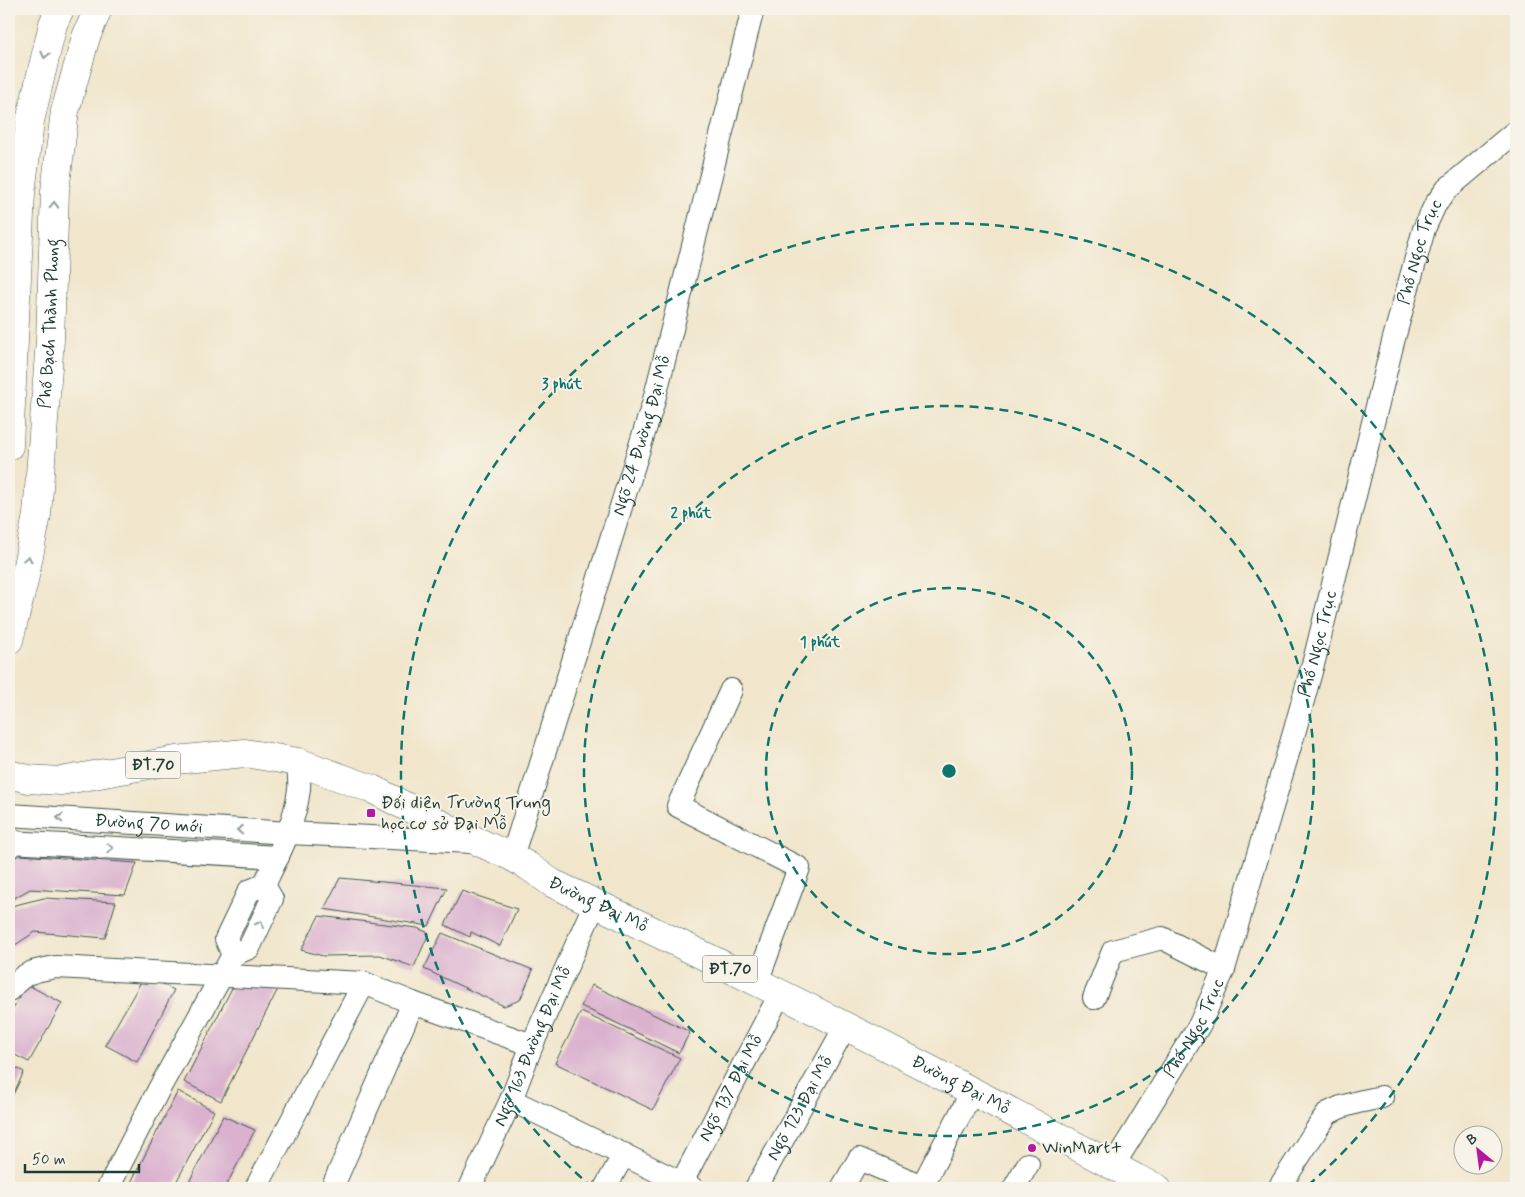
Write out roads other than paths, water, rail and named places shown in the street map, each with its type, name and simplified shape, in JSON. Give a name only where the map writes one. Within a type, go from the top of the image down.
[{"type":"main road","name":"Phố Bạch Thành Phong","points":[[9,640],[24,580],[37,515],[50,340],[55,192],[65,111],[86,37],[98,9]]},
{"type":"main road","name":"Phố Bạch Thành Phong","points":[[9,446],[21,193],[30,121],[56,16]]},
{"type":"main road","points":[[56,16],[86,37]]},
{"type":"main road","name":"Đường Đại Mỗ","points":[[9,774],[28,779],[61,782],[176,760],[245,754],[298,762],[372,789],[512,857],[552,883],[845,1027],[972,1092],[1134,1180]]},
{"type":"street","name":"Ngõ 24 Đường Đại Mỗ","points":[[512,857],[653,404],[754,9]]},
{"type":"street","name":"Phố Ngọc Trục","points":[[1134,1180],[1224,969],[1294,733],[1393,342],[1424,229],[1435,206],[1447,188],[1516,131]]},
{"type":"street","name":"Ngõ 137 Đại Mỗ","points":[[687,1185],[768,988],[799,868],[678,806],[731,690]]},
{"type":"street","points":[[108,1188],[159,1089],[233,956],[226,939],[249,891],[264,885],[289,833],[299,788],[298,762]]},
{"type":"street","name":"Đường 70 mới","points":[[9,815],[289,833],[480,842]]},
{"type":"street","name":"Đường 70 mới","points":[[9,843],[278,856]]},
{"type":"street","name":"Ngõ 163 Đường Đại Mỗ","points":[[470,1188],[511,1100],[532,1044],[595,903]]},
{"type":"street","points":[[1094,998],[1112,951],[1162,938],[1224,969]]},
{"type":"street","points":[[9,990],[20,978],[37,970],[56,967],[364,983],[532,1044]]},
{"type":"street","points":[[260,1187],[364,983]]},
{"type":"street","points":[[332,1188],[413,1002]]},
{"type":"street","name":"Ngõ 123 Đại Mỗ","points":[[756,1188],[845,1027]]},
{"type":"street","points":[[842,1188],[859,1159],[921,1187],[972,1092]]},
{"type":"street","points":[[1279,1188],[1328,1113],[1341,1107],[1382,1097]]},
{"type":"street","points":[[511,1100],[687,1185]]},
{"type":"street","points":[[605,1188],[624,1154]]},
{"type":"street","points":[[1014,1188],[1028,1164]]},
{"type":"place","name":"Đối diện Trường Trung học cơ sở Đại Mỗ","points":[[371,813]]},
{"type":"place","name":"WinMart+","points":[[1032,1148]]}]
